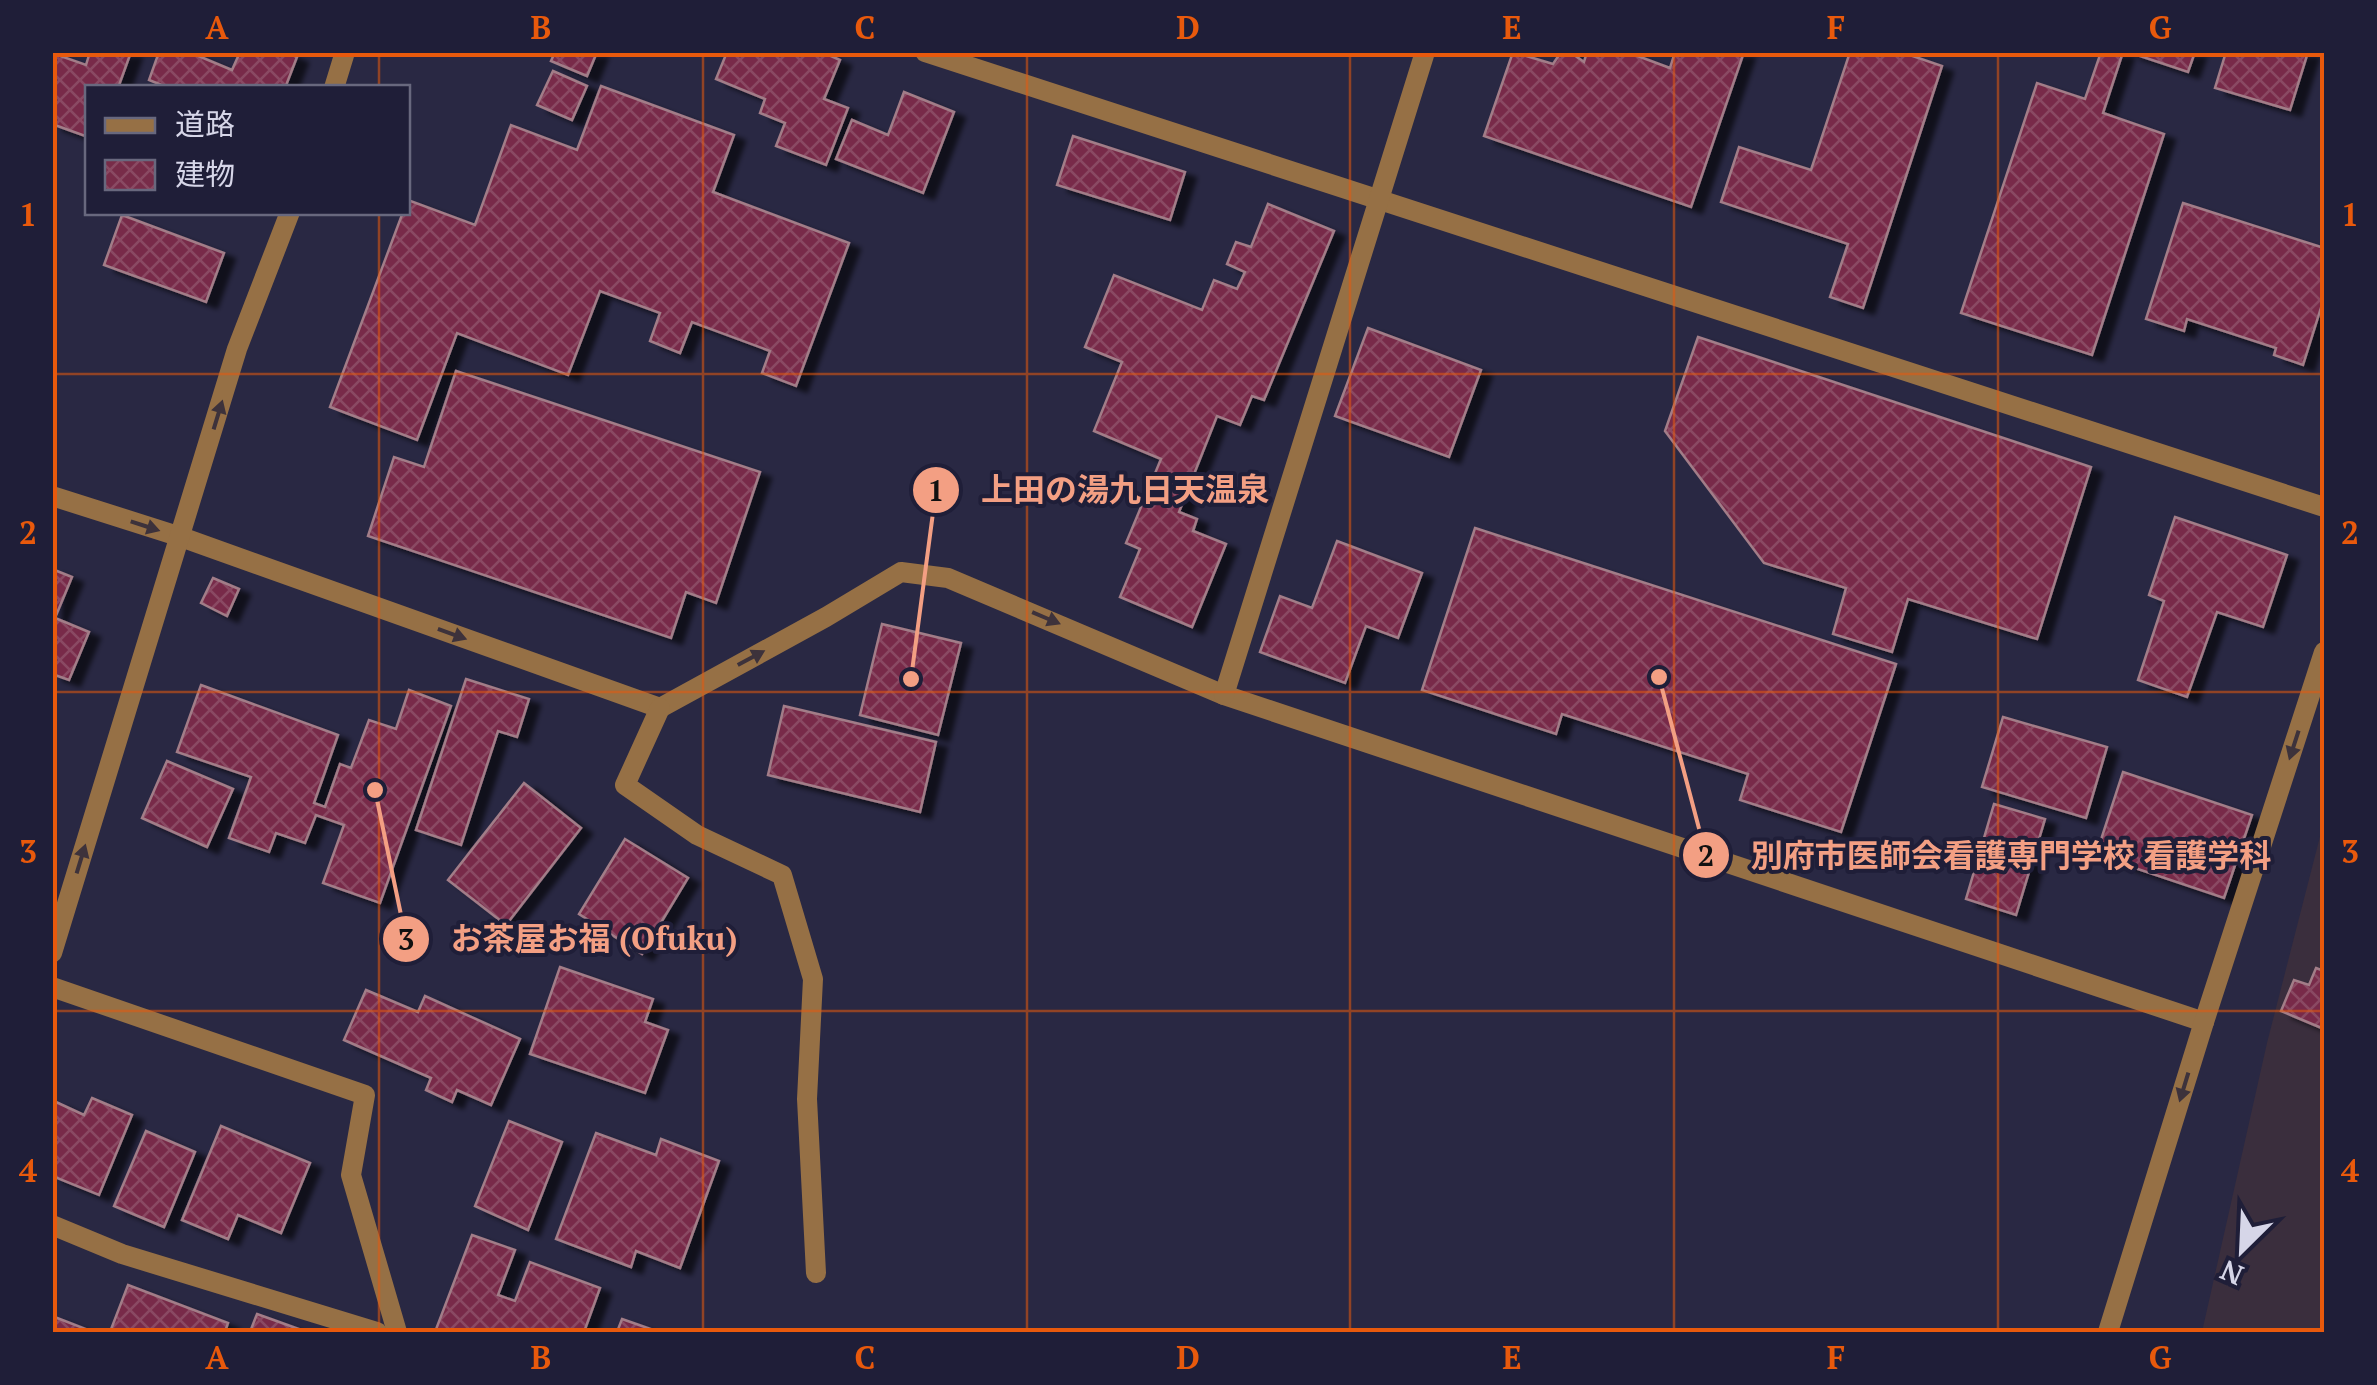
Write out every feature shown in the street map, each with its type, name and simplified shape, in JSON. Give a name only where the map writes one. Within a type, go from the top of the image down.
[{"type":"street","points":[[335,85],[346,52]]},
{"type":"street","points":[[925,52],[2324,507]]},
{"type":"street","points":[[1224,695],[1425,52]]},
{"type":"street","points":[[52,952],[238,349],[289,215]]},
{"type":"street","points":[[52,496],[181,537],[660,708]]},
{"type":"street","points":[[816,1273],[807,1099],[813,980],[782,875],[697,834],[625,785],[660,708],[902,572],[948,578],[1224,695],[2204,1022]]},
{"type":"street","points":[[2108,1332],[2324,652]]},
{"type":"street","points":[[52,987],[365,1095],[351,1175],[397,1332]]},
{"type":"street","points":[[52,1225],[122,1254],[377,1332]]},
{"type":"shaded area","points":[[2324,821],[2324,1332],[2202,1332],[2267,1043]]},
{"type":"building","points":[[90,52],[131,52],[119,85],[85,85],[85,136],[52,124],[52,53],[86,65]]},
{"type":"building","points":[[159,52],[189,52],[232,70],[240,52],[285,52],[297,57],[286,85],[162,85],[149,80]]},
{"type":"building","points":[[555,52],[597,52],[587,76],[551,61]]},
{"type":"building","points":[[727,52],[822,52],[840,60],[824,99],[848,108],[826,165],[776,146],[785,123],[760,113],[765,99],[716,79]]},
{"type":"building","points":[[1513,52],[1553,64],[1561,52],[1570,52],[1584,62],[1587,52],[1627,52],[1670,68],[1675,52],[1744,52],[1691,207],[1484,136]]},
{"type":"building","points":[[1850,52],[1901,52],[1942,66],[1863,308],[1830,297],[1848,244],[1721,202],[1739,147],[1811,170]]},
{"type":"building","points":[[2101,52],[2123,52],[2103,113],[2164,134],[2092,355],[1961,313],[2037,83],[2085,99]]},
{"type":"building","points":[[2128,52],[2195,52],[2188,72]]},
{"type":"building","points":[[2226,52],[2308,52],[2290,110],[2215,88]]},
{"type":"building","points":[[553,71],[587,86],[572,120],[537,105]]},
{"type":"building","points":[[601,86],[734,135],[713,192],[849,243],[796,386],[762,373],[770,351],[692,322],[680,353],[650,341],[660,313],[600,291],[568,375],[457,333],[417,440],[330,407],[402,215],[410,215],[410,201],[475,225],[511,125],[577,150]]},
{"type":"building","points":[[904,92],[954,112],[923,193],[836,159],[852,120],[888,135]]},
{"type":"building","points":[[1073,136],[1185,172],[1170,220],[1057,185]]},
{"type":"building","points":[[2183,203],[2324,248],[2324,298],[2303,365],[2274,355],[2276,348],[2187,319],[2184,331],[2146,319]]},
{"type":"building","points":[[1268,204],[1334,231],[1264,400],[1252,396],[1240,425],[1217,416],[1179,512],[1197,519],[1193,531],[1226,544],[1192,627],[1120,597],[1140,549],[1126,543],[1161,459],[1094,431],[1122,362],[1085,347],[1114,275],[1202,310],[1214,280],[1237,289],[1245,272],[1227,264],[1236,242],[1251,247]]},
{"type":"building","points":[[122,215],[224,253],[206,302],[104,265]]},
{"type":"building","points":[[1368,328],[1481,370],[1449,457],[1335,416]]},
{"type":"building","points":[[1698,337],[2091,467],[2037,639],[1908,599],[1892,652],[1833,634],[1846,588],[1764,563],[1665,431]]},
{"type":"building","points":[[456,371],[760,472],[716,603],[686,592],[671,638],[368,536],[394,457],[424,467]]},
{"type":"building","points":[[2175,517],[2287,555],[2263,627],[2217,612],[2187,697],[2138,680],[2164,601],[2149,595]]},
{"type":"building","points":[[1475,528],[1896,664],[1841,832],[1740,800],[1748,774],[1562,714],[1556,734],[1422,690]]},
{"type":"building","points":[[1337,541],[1422,573],[1398,638],[1366,626],[1345,683],[1260,652],[1280,596],[1312,608]]},
{"type":"building","points":[[52,569],[72,577],[55,618],[89,632],[69,680],[52,674]]},
{"type":"building","points":[[213,578],[239,589],[227,616],[201,603]]},
{"type":"building","points":[[882,624],[961,643],[938,735],[860,715]]},
{"type":"building","points":[[466,679],[529,699],[517,737],[498,731],[461,845],[416,830]]},
{"type":"building","points":[[201,685],[338,735],[314,803],[325,807],[340,764],[351,768],[369,720],[396,729],[409,690],[451,706],[380,903],[323,883],[344,825],[316,815],[305,843],[276,833],[269,852],[229,838],[251,777],[177,752]]},
{"type":"building","points":[[784,706],[936,742],[920,812],[768,775]]},
{"type":"building","points":[[2003,717],[2107,747],[2086,818],[1982,787]]},
{"type":"building","points":[[167,761],[233,789],[207,847],[142,818]]},
{"type":"building","points":[[2123,772],[2252,815],[2224,898],[2096,855]]},
{"type":"building","points":[[524,783],[581,828],[506,925],[448,880]]},
{"type":"building","points":[[1994,804],[2045,819],[2016,915],[1966,899]]},
{"type":"building","points":[[625,839],[688,878],[642,954],[579,914]]},
{"type":"building","points":[[560,967],[653,999],[645,1022],[668,1030],[645,1093],[530,1054]]},
{"type":"building","points":[[2316,968],[2324,971],[2324,1029],[2281,1011],[2294,980],[2309,985]]},
{"type":"building","points":[[366,990],[418,1012],[425,996],[520,1039],[491,1105],[457,1090],[452,1102],[426,1090],[431,1078],[344,1040]]},
{"type":"building","points":[[92,1098],[132,1115],[99,1195],[52,1176],[52,1110],[56,1102],[84,1115]]},
{"type":"building","points":[[509,1121],[562,1142],[528,1230],[475,1206]]},
{"type":"building","points":[[221,1126],[310,1163],[281,1233],[238,1215],[228,1239],[182,1220]]},
{"type":"building","points":[[146,1131],[195,1152],[164,1227],[114,1206]]},
{"type":"building","points":[[596,1133],[656,1155],[661,1139],[719,1161],[680,1268],[636,1251],[631,1267],[556,1239]]},
{"type":"building","points":[[472,1235],[515,1250],[498,1295],[515,1301],[530,1262],[600,1288],[584,1332],[435,1332]]},
{"type":"building","points":[[128,1285],[228,1323],[225,1332],[110,1332]]},
{"type":"building","points":[[257,1314],[307,1332],[250,1332]]},
{"type":"building","points":[[52,1316],[91,1331],[91,1332],[52,1332]]},
{"type":"building","points":[[622,1319],[659,1332],[617,1332]]},
{"type":"place","name":"別府市医師会看護専門学校 看護学科","points":[[1659,677]]},
{"type":"place","name":"上田の湯九日天温泉","points":[[911,679]]},
{"type":"place","name":"お茶屋お福 (Ofuku)","points":[[375,790]]}]
